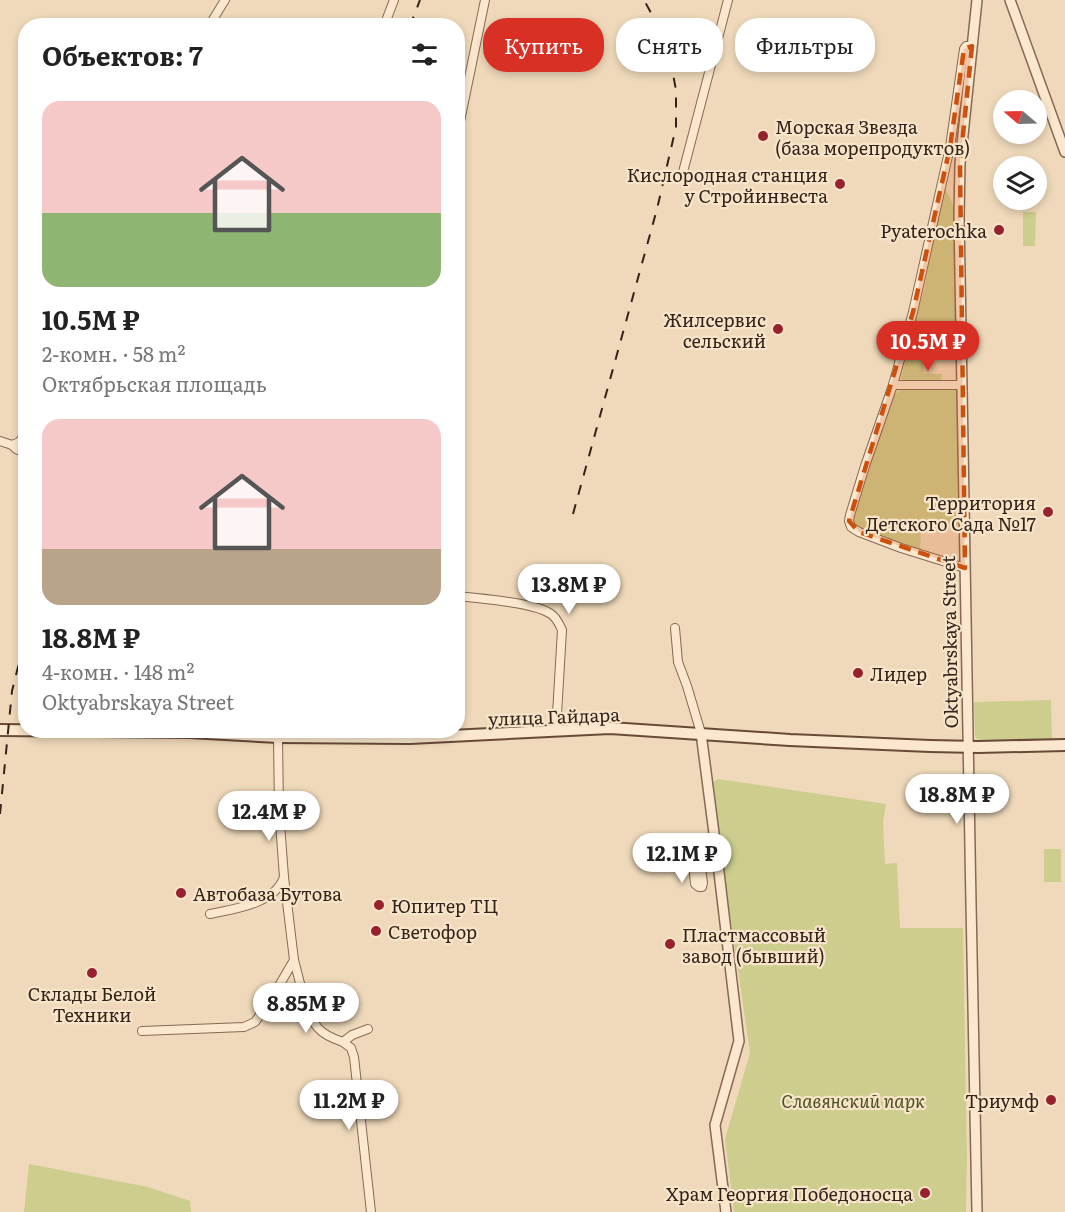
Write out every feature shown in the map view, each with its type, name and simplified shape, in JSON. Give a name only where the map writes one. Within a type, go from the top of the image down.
[{"type":"main road","name":"улица Гайдара","points":[[465,735],[610,729],[789,740],[968,747],[1065,745]]},
{"type":"street","points":[[214,18],[225,0]]},
{"type":"street","points":[[387,18],[394,0]]},
{"type":"street","points":[[465,94],[485,0]]},
{"type":"street","points":[[683,172],[728,0]]},
{"type":"street","name":"Oktyabrskaya Street","points":[[976,1212],[959,216],[960,164],[977,0]]},
{"type":"street","points":[[1010,0],[1065,152]]},
{"type":"street","points":[[965,568],[859,532],[851,527],[849,521],[893,385],[913,312],[950,147],[964,49],[966,46],[972,46]]},
{"type":"street","points":[[893,385],[961,385]]},
{"type":"street","points":[[0,441],[18,450]]},
{"type":"street","points":[[12,445],[18,442]]},
{"type":"street","points":[[465,597],[535,608],[553,615],[558,621],[562,630],[556,731]]},
{"type":"street","points":[[675,628],[678,662],[701,734],[739,1041],[715,1125],[726,1212]]},
{"type":"street","points":[[278,738],[279,810],[294,960],[307,1005],[318,1029],[351,1048],[354,1057],[371,1212]]},
{"type":"street","points":[[698,844],[704,883],[699,887],[695,884],[690,848],[692,845],[698,844],[715,842]]},
{"type":"street","points":[[210,914],[255,903],[280,887],[284,877]]},
{"type":"street","points":[[142,1031],[250,1025],[255,1022],[273,996],[294,960]]},
{"type":"street","points":[[343,1042],[352,1035],[368,1029]]},
{"type":"highlighted area","points":[[972,46],[960,164],[965,568],[859,532],[849,521],[913,312],[950,147],[964,49]]},
{"type":"green space","points":[[945,188],[954,207],[956,343],[942,344],[941,350],[924,351],[923,374],[942,374],[941,382],[904,382],[901,378],[924,290]]},
{"type":"green space","points":[[1023,212],[1036,212],[1035,246],[1023,246]]},
{"type":"green space","points":[[954,388],[957,390],[958,525],[921,524],[920,552],[858,530],[852,519],[891,400],[895,394],[901,390]]},
{"type":"green space","points":[[1051,700],[1052,740],[990,743],[977,739],[975,736],[974,702]]},
{"type":"green space","name":"Славянский парк","points":[[718,779],[886,804],[883,822],[885,864],[897,863],[900,928],[963,928],[966,1212],[734,1212],[725,1139],[750,1053],[711,784]]},
{"type":"green space","points":[[1044,849],[1061,849],[1061,882],[1044,882]]},
{"type":"green space","points":[[29,1164],[148,1187],[190,1201],[191,1212],[24,1212]]},
{"type":"railway","points":[[413,18],[420,0]]},
{"type":"railway","points":[[573,514],[657,209],[676,127],[676,90],[669,53],[644,0]]},
{"type":"railway","points":[[0,814],[12,691],[18,667]]},
{"type":"place","name":"Морская Звезда (база морепродуктов)","points":[[763,136]]},
{"type":"place","name":"Кислородная станция у Стройинвеста","points":[[840,184]]},
{"type":"place","name":"Pyaterochka","points":[[999,230]]},
{"type":"place","name":"Жилсервис сельский","points":[[778,329]]},
{"type":"place","name":"Территория Детского Сада №17","points":[[1048,512]]},
{"type":"place","name":"Лидер","points":[[858,673]]},
{"type":"place","name":"Автобаза Бутова","points":[[181,893]]},
{"type":"place","name":"Юпитер ТЦ","points":[[379,905]]},
{"type":"place","name":"Светофор","points":[[376,931]]},
{"type":"place","name":"Пластмассовый завод (бывший)","points":[[670,944]]},
{"type":"place","name":"Склады Белой Техники","points":[[92,973]]},
{"type":"place","name":"Триумф","points":[[1051,1100]]},
{"type":"place","name":"Храм Георгия Победоносца","points":[[925,1193]]}]
